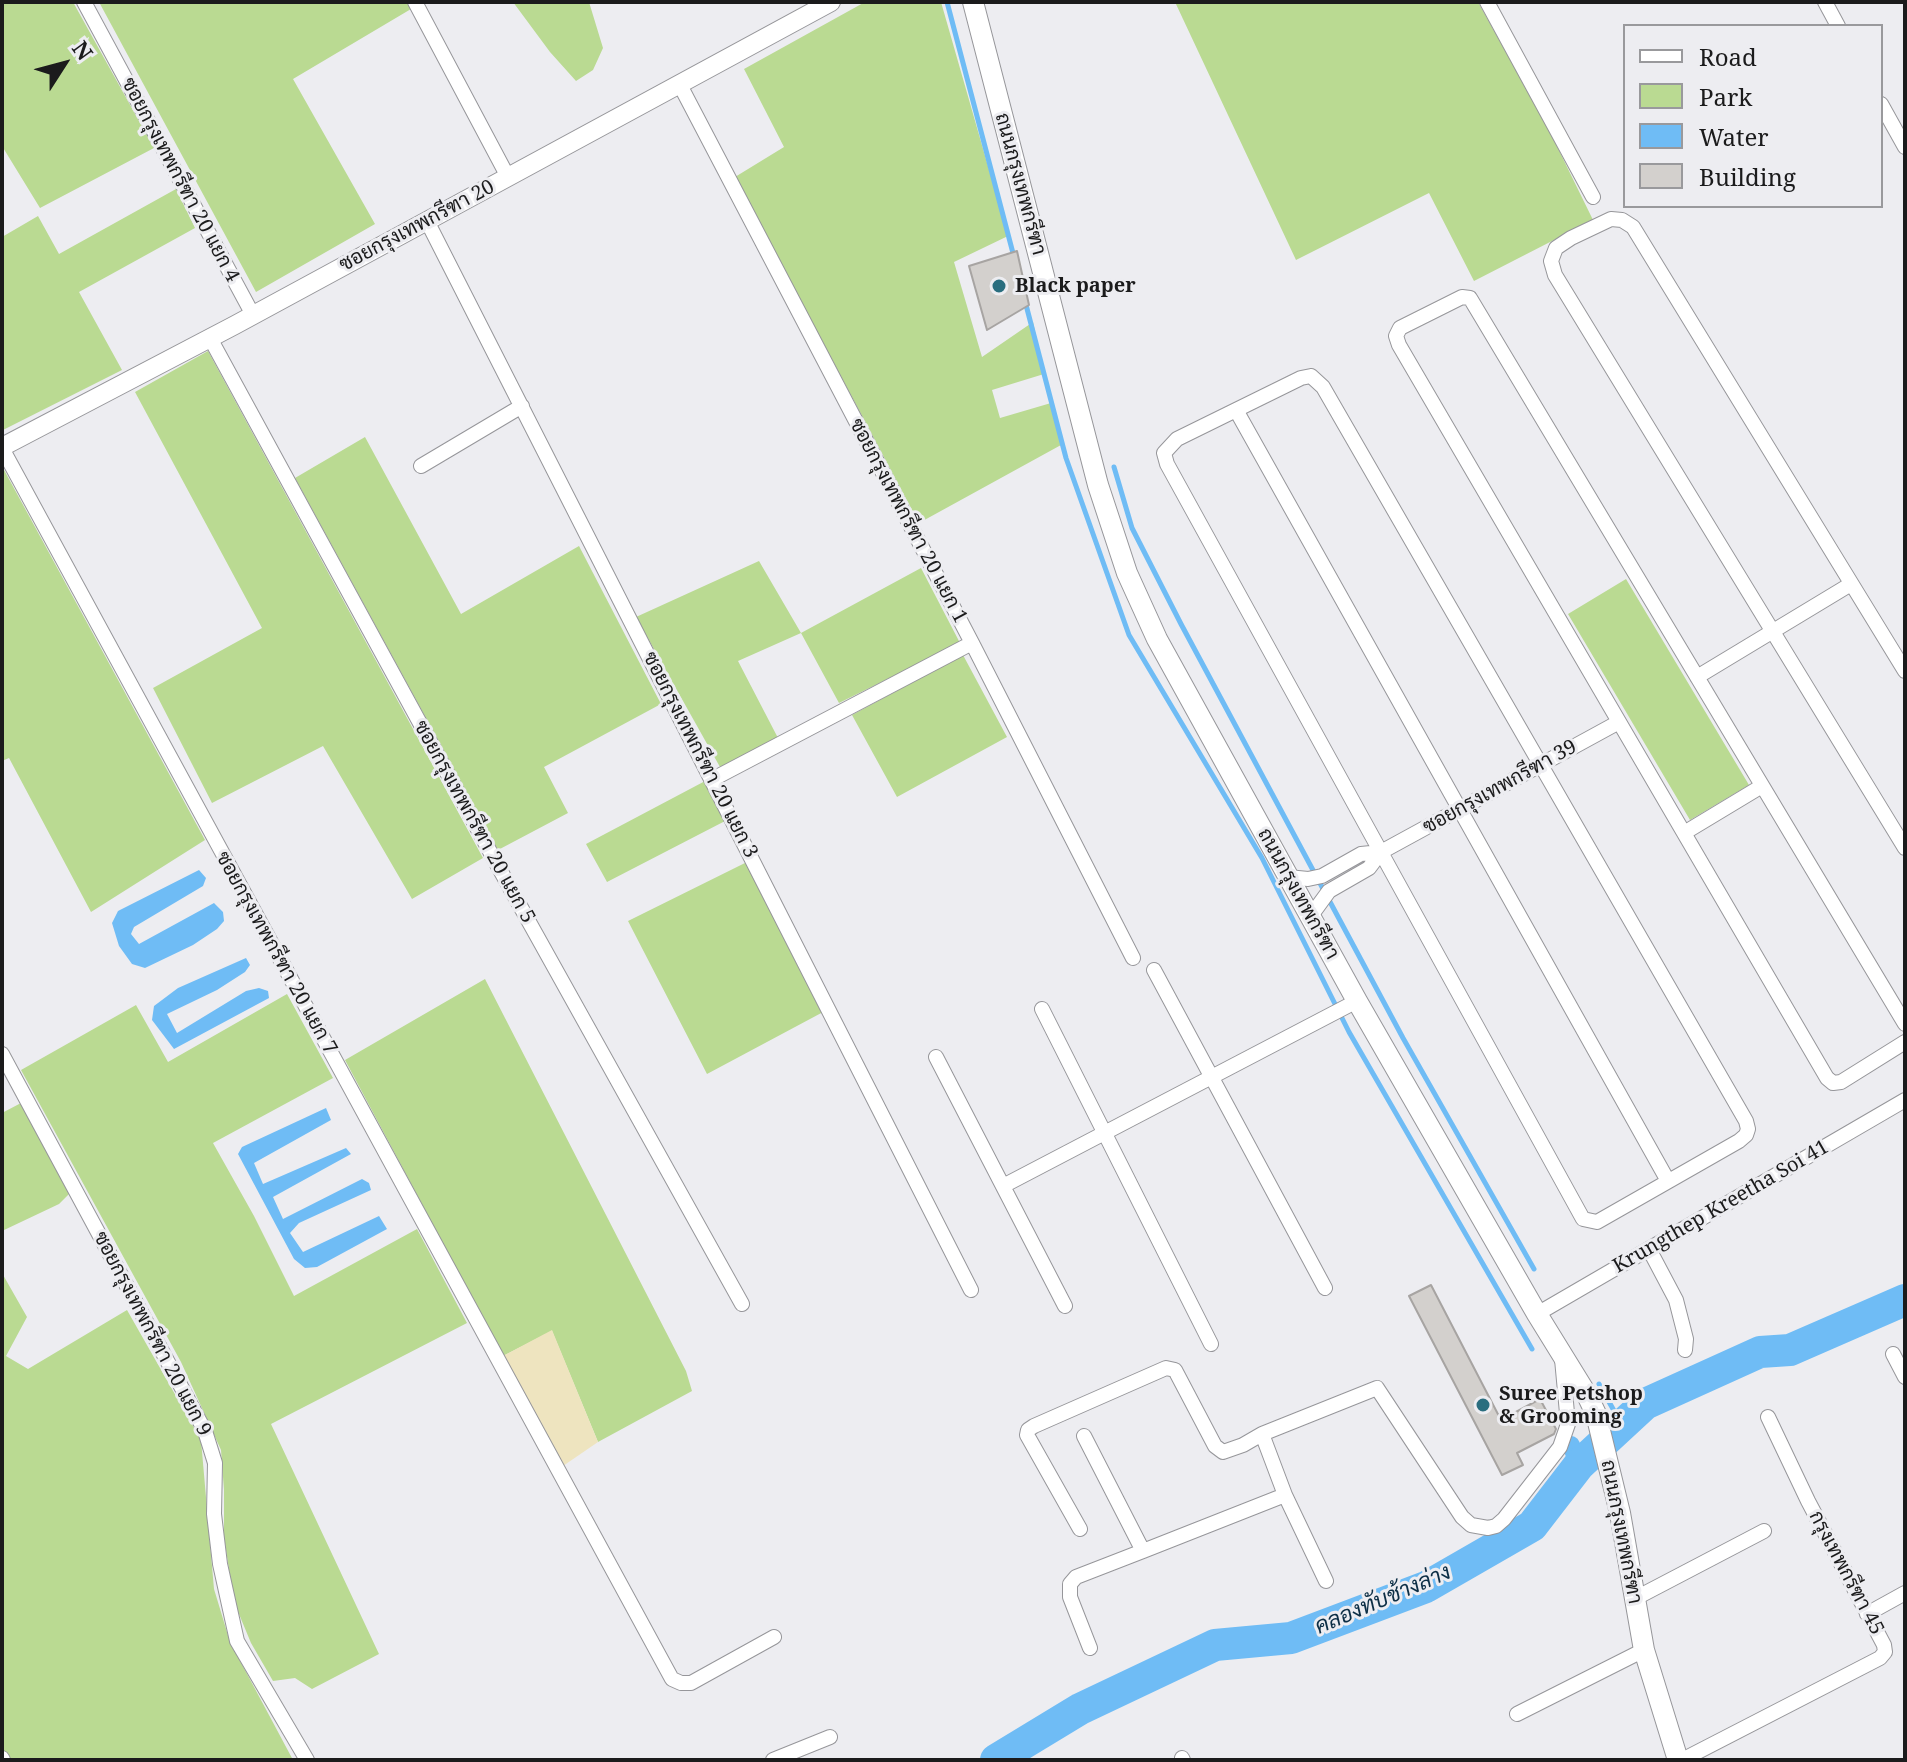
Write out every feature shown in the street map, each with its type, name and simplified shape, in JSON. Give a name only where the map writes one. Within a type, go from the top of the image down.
[{"type":"main road","name":"ถนนกรุงเทพกรีฑา","points":[[973,2],[1112,532],[1131,583],[1157,639],[1310,917],[1352,1004],[1596,1414],[1620,1513],[1644,1650],[1680,1760]]},
{"type":"street","name":"ซอยกรุงเทพกรีฑา 20 แยก 4","points":[[84,2],[253,315]]},
{"type":"street","points":[[415,2],[508,177]]},
{"type":"street","name":"ซอยกรุงเทพกรีฑา 20","points":[[2,448],[831,2]]},
{"type":"street","points":[[1487,2],[1593,197]]},
{"type":"street","points":[[1825,2],[1837,24]]},
{"type":"street","name":"ซอยกรุงเทพกรีฑา 20 แยก 1","points":[[680,85],[1133,958]]},
{"type":"street","points":[[1883,108],[1905,147]]},
{"type":"street","points":[[1905,671],[1633,227],[1622,220],[1611,219],[1556,248],[1551,261],[1555,275],[1905,848]]},
{"type":"street","name":"ซอยกรุงเทพกรีฑา 20 แยก 3","points":[[427,221],[971,1290]]},
{"type":"street","points":[[1905,1024],[1470,298],[1462,297],[1400,328],[1396,336],[1399,345],[1827,1078],[1833,1083],[1841,1082],[1900,1048],[1905,1042]]},
{"type":"street","name":"ซอยกรุงเทพกรีฑา 20 แยก 5","points":[[210,338],[499,868],[742,1304]]},
{"type":"street","points":[[1311,376],[1317,379],[1746,1121],[1746,1135],[1739,1141],[1597,1222],[1583,1219],[1167,464],[1164,453],[1177,439],[1236,410],[1301,378],[1311,376]]},
{"type":"street","points":[[421,466],[522,406]]},
{"type":"street","points":[[1236,410],[1668,1181]]},
{"type":"street","name":"ซอยกรุงเทพกรีฑา 20 แยก 7","points":[[2,448],[672,1679],[691,1683],[774,1637]]},
{"type":"street","points":[[1697,677],[1851,584]]},
{"type":"street","points":[[713,779],[972,643]]},
{"type":"street","name":"ซอยกรุงเทพกรีฑา 39","points":[[1288,877],[1308,879],[1322,876],[1361,854],[1381,852],[1619,722]]},
{"type":"street","points":[[1684,833],[1762,786]]},
{"type":"street","name":"ซอยกรุงเทพกรีฑา 39","points":[[1310,917],[1329,891],[1369,868],[1381,852]]},
{"type":"street","points":[[1154,970],[1325,1288]]},
{"type":"street","points":[[1003,1186],[1352,1004]]},
{"type":"street","points":[[1042,1009],[1211,1344]]},
{"type":"street","name":"ซอยกรุงเทพกรีฑา 20 แยก 9","points":[[2,1054],[205,1431],[215,1463],[214,1514],[220,1564],[237,1641],[307,1760]]},
{"type":"street","points":[[936,1057],[1065,1306]]},
{"type":"street","name":"Krungthep Kreetha Soi 41","points":[[1537,1314],[1905,1100]]},
{"type":"street","points":[[1649,1249],[1676,1300],[1686,1339],[1685,1350]]},
{"type":"street","points":[[1080,1529],[1027,1435],[1028,1430],[1166,1368],[1175,1370],[1215,1446],[1223,1452],[1377,1388],[1462,1517],[1471,1525],[1496,1526],[1560,1447],[1568,1424],[1562,1353]]},
{"type":"street","points":[[1893,1354],[1905,1377]]},
{"type":"street","name":"กรุงเทพกรีฑา 45","points":[[1680,1760],[1880,1658],[1885,1652],[1768,1417]]},
{"type":"street","points":[[1262,1434],[1285,1495],[1326,1581]]},
{"type":"street","points":[[1084,1436],[1143,1551]]},
{"type":"street","points":[[1090,1648],[1070,1597],[1070,1584],[1076,1577],[1285,1495]]},
{"type":"street","points":[[1634,1599],[1764,1531]]},
{"type":"street","points":[[1867,1614],[1905,1593]]},
{"type":"street","points":[[1517,1714],[1644,1650]]},
{"type":"street","points":[[773,1760],[830,1737]]},
{"type":"green space","points":[[2,2],[73,2],[154,148],[40,208],[2,146]]},
{"type":"green space","points":[[99,2],[408,2],[411,9],[293,79],[375,224],[256,292]]},
{"type":"green space","points":[[513,2],[589,2],[603,48],[593,70],[576,81]]},
{"type":"green space","points":[[865,2],[941,2],[1008,236],[954,262],[982,357],[1033,322],[1044,374],[992,390],[1000,418],[1051,403],[1061,445],[919,523],[735,177],[784,147],[744,69]]},
{"type":"green space","points":[[1175,2],[1478,2],[1547,126],[1593,220],[1474,281],[1429,193],[1296,260]]},
{"type":"green space","points":[[176,189],[195,228],[79,292],[122,370],[3,430],[2,237],[38,216],[59,254]]},
{"type":"green space","points":[[208,351],[483,858],[412,899],[323,746],[212,803],[153,688],[262,628],[135,392]]},
{"type":"green space","points":[[365,437],[461,614],[579,546],[661,704],[544,767],[568,813],[498,850],[295,478]]},
{"type":"green space","points":[[3,468],[205,840],[91,912],[9,758],[2,761]]},
{"type":"green space","points":[[759,561],[801,633],[738,661],[778,738],[720,767],[636,617]]},
{"type":"green space","points":[[921,568],[960,643],[839,703],[801,633]]},
{"type":"green space","points":[[1626,579],[1749,785],[1690,820],[1568,614]]},
{"type":"green space","points":[[963,655],[1007,737],[897,797],[852,715]]},
{"type":"green space","points":[[707,780],[727,820],[607,882],[586,844]]},
{"type":"green space","points":[[749,861],[825,1011],[707,1074],[628,921]]},
{"type":"green space","points":[[485,979],[686,1371],[692,1391],[598,1442],[552,1331],[503,1356],[345,1060]]},
{"type":"green space","points":[[287,994],[333,1078],[213,1143],[294,1296],[417,1229],[467,1323],[271,1424],[379,1654],[312,1689],[295,1678],[273,1681],[251,1643],[234,1602],[224,1537],[221,1450],[181,1362],[21,1070],[136,1005],[168,1062]]},
{"type":"green space","points":[[21,1103],[69,1194],[59,1204],[2,1231],[2,1113]]},
{"type":"green space","points":[[2,1273],[27,1317],[6,1356],[28,1369],[127,1310],[201,1440],[214,1589],[230,1642],[293,1760],[8,1760],[2,1746]]},
{"type":"sand","points":[[552,1330],[598,1442],[563,1466],[503,1356]]},
{"type":"water","points":[[199,870],[206,878],[203,886],[134,927],[131,934],[139,944],[214,903],[223,912],[224,921],[193,945],[145,968],[132,964],[119,946],[112,923],[118,911]]},
{"type":"water","points":[[246,958],[250,965],[245,972],[217,990],[167,1014],[177,1033],[246,991],[259,988],[268,991],[269,998],[174,1049],[152,1020],[154,1006],[178,988]]},
{"type":"water","points":[[326,1108],[331,1120],[254,1163],[263,1184],[346,1148],[351,1154],[273,1197],[283,1219],[362,1179],[369,1183],[371,1190],[299,1223],[290,1233],[303,1252],[379,1216],[387,1229],[317,1267],[305,1268],[294,1259],[238,1154],[242,1147]]},
{"type":"building","name":"Black paper","points":[[1017,251],[1029,305],[987,330],[969,266]]},
{"type":"building","points":[[1431,1285],[1501,1420],[1540,1399],[1556,1429],[1554,1434],[1517,1453],[1523,1465],[1502,1475],[1409,1296]]},
{"type":"waterway","points":[[947,2],[1014,257]]},
{"type":"waterway","points":[[1025,301],[1066,458],[1129,635],[1262,858],[1349,1032],[1532,1349]]},
{"type":"waterway","points":[[1114,467],[1132,528],[1181,624],[1403,1038],[1534,1269]]},
{"type":"waterway","name":"คลองทับช้างล่าง","points":[[996,1760],[1080,1709],[1215,1645],[1291,1638],[1426,1587],[1532,1526],[1579,1465],[1645,1404],[1760,1352],[1790,1350],[1905,1300]]},
{"type":"waterway","points":[[1599,1384],[1622,1425]]},
{"type":"waterway","points":[[1571,1445],[1579,1465]]},
{"type":"place","name":"Black paper","points":[[999,286]]},
{"type":"place","name":"Suree Petshop & Grooming","points":[[1483,1405]]}]
